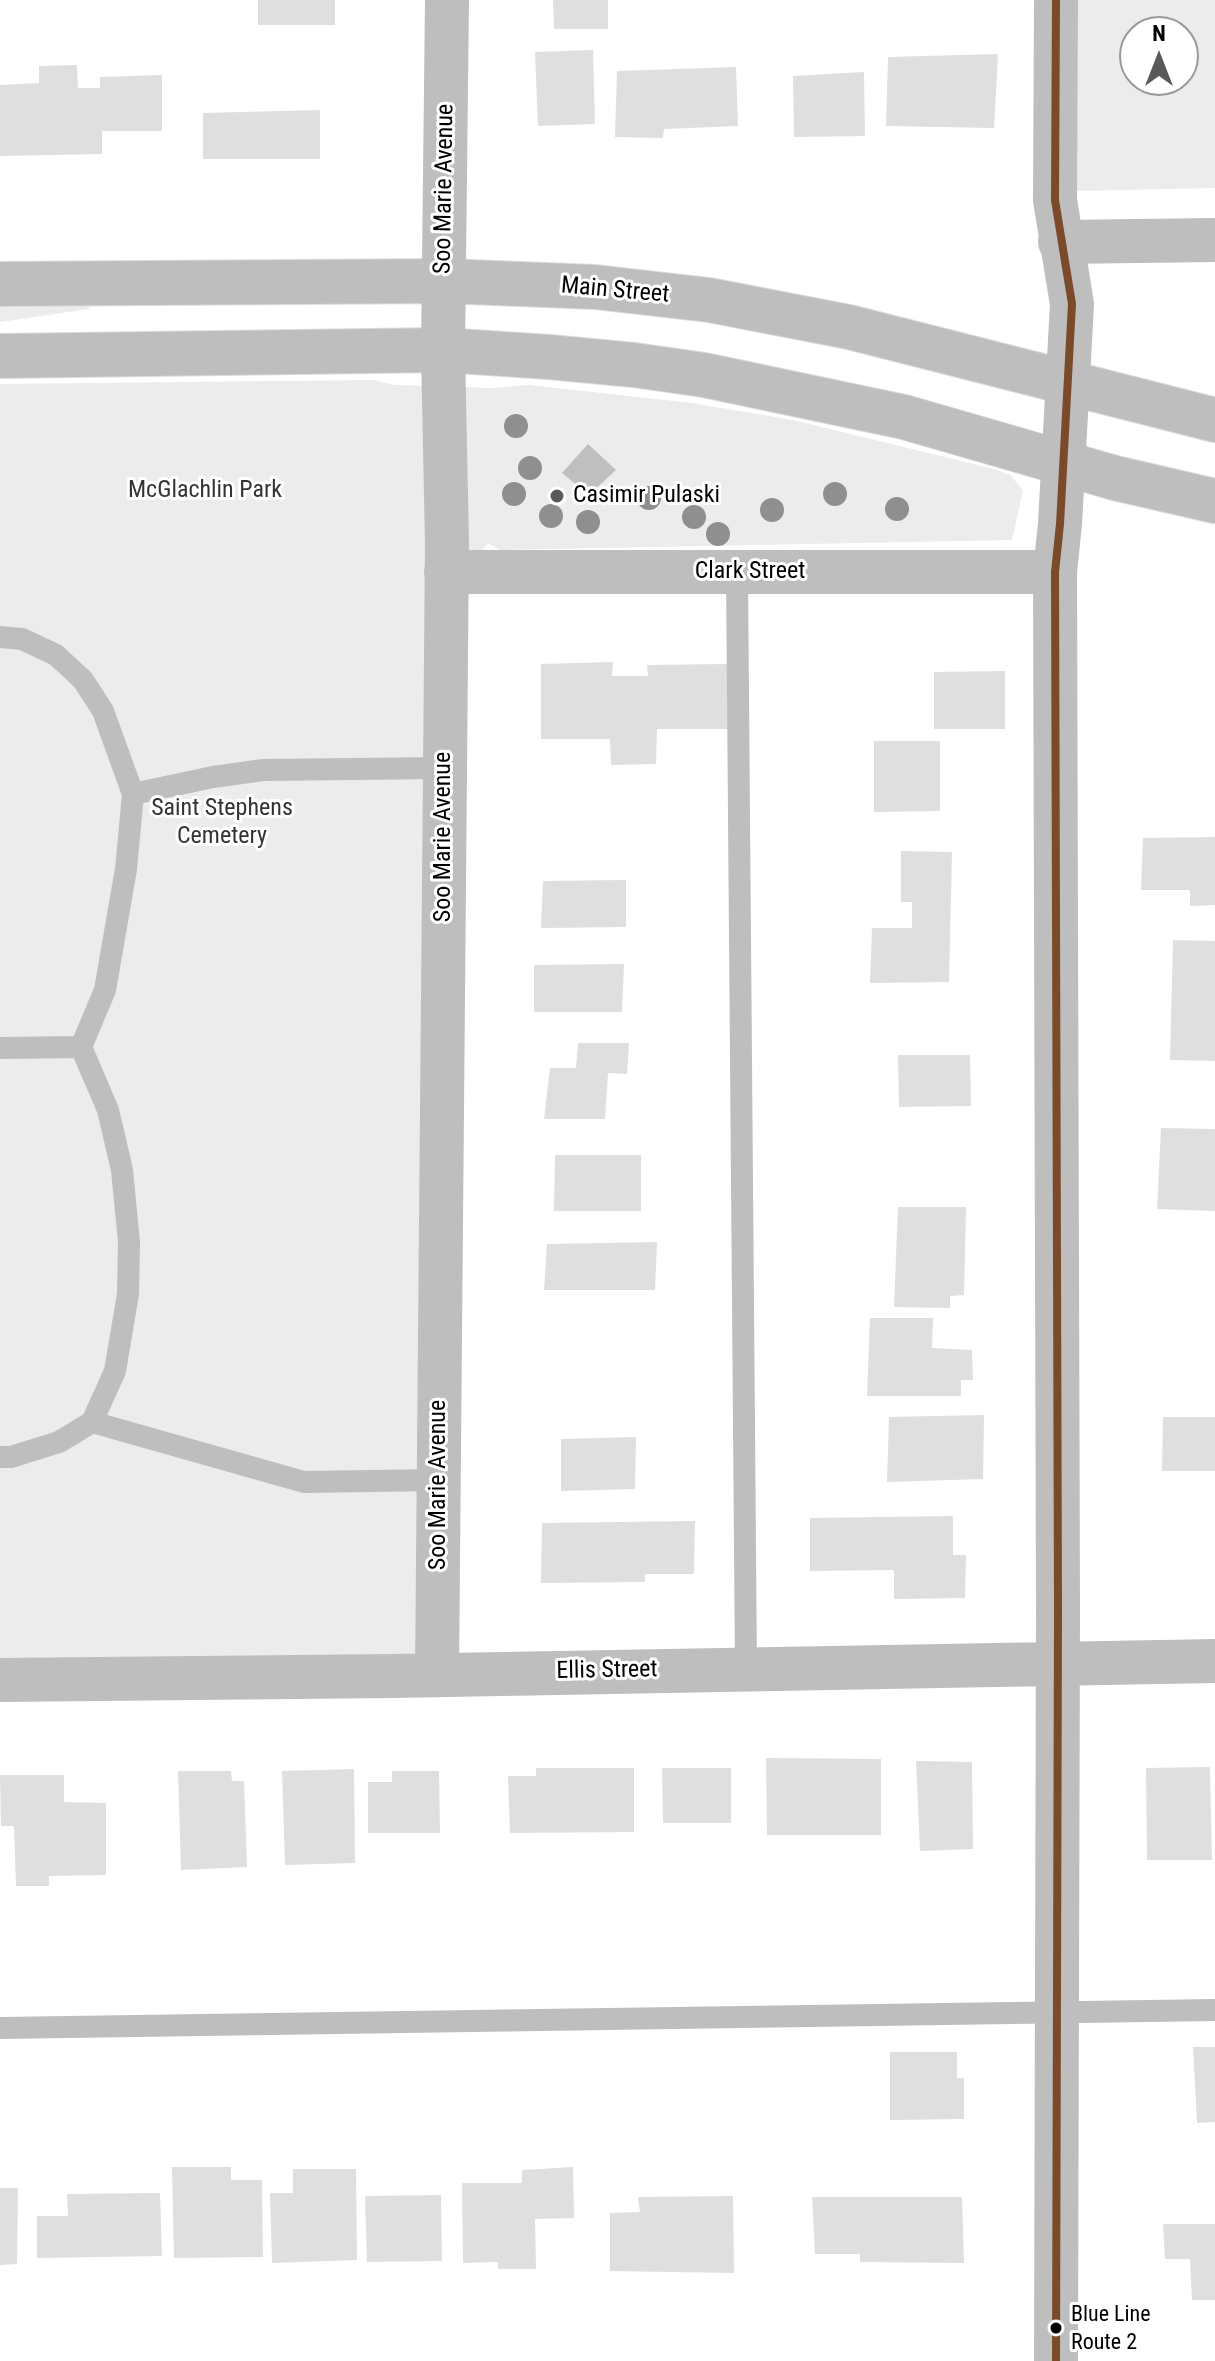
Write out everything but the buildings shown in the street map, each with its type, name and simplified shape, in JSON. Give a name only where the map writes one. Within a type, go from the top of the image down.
[{"type":"street","name":"Soo Marie Avenue","points":[[437,1674],[445,768],[443,350],[447,0]]},
{"type":"street","points":[[1056,0],[1055,200],[1072,304],[1055,572],[1056,2361]]},
{"type":"street","points":[[1060,242],[1215,240]]},
{"type":"street","name":"Main Street","points":[[0,284],[444,281],[595,287],[709,300],[849,327],[1215,420]]},
{"type":"street","points":[[0,356],[443,350],[549,357],[704,375],[904,417],[1115,478],[1215,501]]},
{"type":"street","name":"Clark Street","points":[[446,572],[1055,572]]},
{"type":"street","name":"Ellis Street","points":[[0,1680],[1215,1661]]},
{"type":"lane","points":[[737,572],[746,1669]]},
{"type":"lane","points":[[0,637],[22,639],[56,655],[83,680],[103,711],[133,794],[126,869],[105,990],[81,1047],[108,1110],[122,1170],[129,1242],[128,1294],[115,1371],[92,1422],[59,1442],[11,1457],[0,1457]]},
{"type":"lane","points":[[133,794],[263,770],[445,768]]},
{"type":"lane","points":[[0,1048],[81,1047]]},
{"type":"lane","points":[[92,1422],[304,1482],[439,1480]]},
{"type":"lane","points":[[0,2028],[1215,2010]]},
{"type":"green space","points":[[1077,0],[1215,0],[1215,188],[1076,191]]},
{"type":"green space","points":[[88,301],[89,309],[0,322],[0,302]]},
{"type":"green space","name":"Saint Stephens Cemetery","points":[[373,380],[395,385],[491,388],[529,385],[692,403],[793,420],[994,469],[1010,475],[1023,490],[1012,540],[500,550],[488,543],[446,597],[437,1674],[0,1675],[0,384]]},
{"type":"shaded area","points":[[588,444],[616,470],[589,495],[562,473]]},
{"type":"transit line","points":[[1056,0],[1055,200],[1072,304],[1055,572],[1058,1609],[1056,2361]]},
{"type":"place","name":"Casimir Pulaski","points":[[557,496]]},
{"type":"place","name":"Blue Line Route 2","points":[[1056,2328]]},
{"type":"park label","name":"McGlachlin Park","points":[[205,491]]}]
